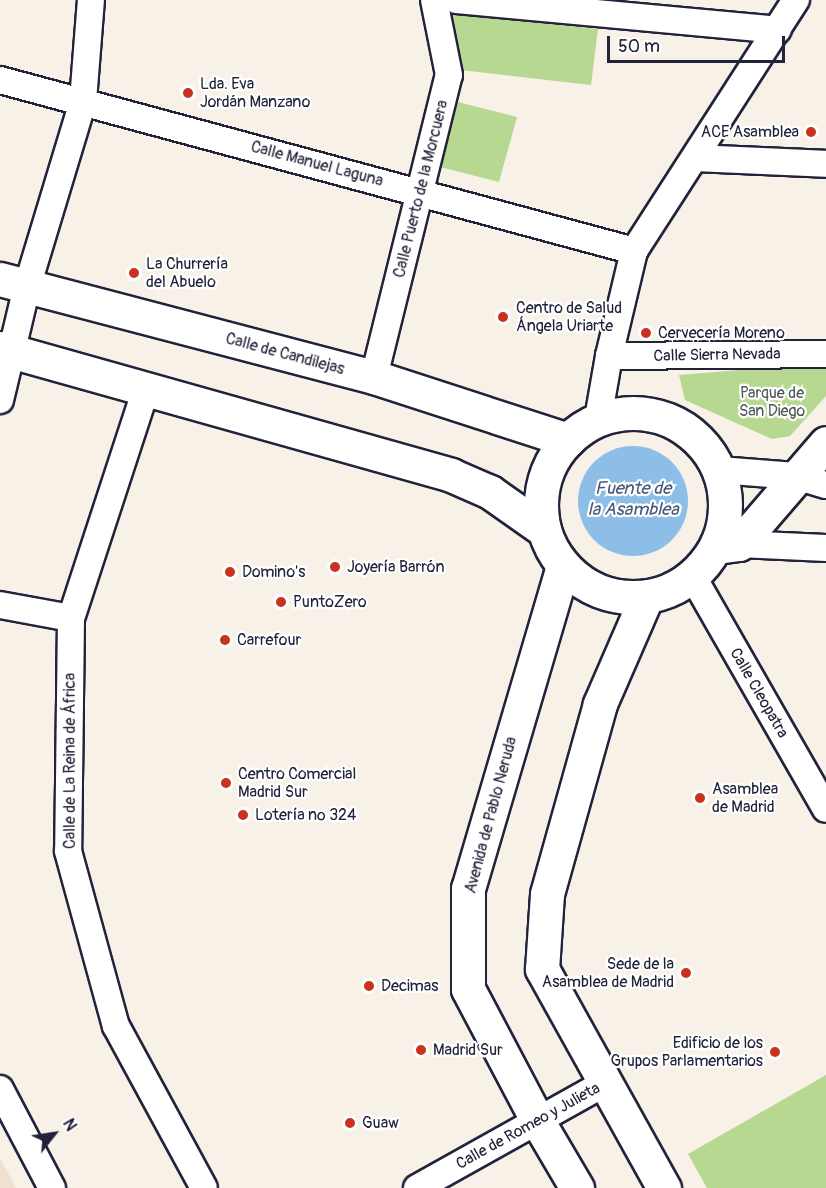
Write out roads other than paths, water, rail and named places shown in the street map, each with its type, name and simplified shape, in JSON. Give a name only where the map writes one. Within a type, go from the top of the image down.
[{"type":"main road","name":"Calle de Candilejas","points":[[14,283],[374,377],[568,440]]},
{"type":"main road","points":[[7,349],[451,475],[490,492],[544,530]]},
{"type":"main road","points":[[728,546],[726,503],[719,470],[699,440],[666,418],[632,412],[598,419],[568,440],[549,467],[541,493],[544,530],[552,551],[563,566],[599,592],[646,598],[668,592],[693,577],[728,546],[811,481],[826,442]]},
{"type":"main road","name":"Avenida de Pablo Neruda","points":[[563,566],[468,888],[468,989],[537,1120],[577,1188]]},
{"type":"main road","points":[[646,598],[600,704],[547,894],[542,969],[664,1188]]},
{"type":"street","points":[[0,400],[14,283],[83,101],[91,0]]},
{"type":"street","name":"Calle Puerto de la Morcuera","points":[[374,377],[448,75],[434,0]]},
{"type":"street","points":[[456,0],[778,30]]},
{"type":"street","points":[[598,419],[609,356],[634,251],[696,158],[717,120],[778,30],[795,0]]},
{"type":"street","name":"Calle Manuel Laguna","points":[[0,80],[634,251]]},
{"type":"street","points":[[696,158],[826,164]]},
{"type":"street","name":"Calle Sierra Nevada","points":[[609,356],[826,354]]},
{"type":"street","name":"Calle de La Reina de África","points":[[146,389],[71,618],[68,851],[116,1026],[204,1188]]},
{"type":"street","points":[[719,470],[811,481]]},
{"type":"street","points":[[728,546],[826,548]]},
{"type":"street","name":"Calle Cleopatra","points":[[693,577],[826,809]]},
{"type":"street","points":[[0,605],[71,618]]},
{"type":"street","name":"Calle de Romeo y Julieta","points":[[417,1188],[607,1082]]},
{"type":"street","points":[[0,1089],[52,1188]]},
{"type":"water","name":"Fuente de la Asamblea","points":[[633,446],[654,450],[672,462],[684,480],[688,501],[684,522],[672,540],[654,552],[633,556],[612,552],[594,540],[582,522],[578,501],[582,480],[594,462],[612,450]]},
{"type":"place","name":"Lda. Eva Jordán Manzano","points":[[188,93]]},
{"type":"place","name":"ACE Asamblea","points":[[811,132]]},
{"type":"place","name":"La Churrería del Abuelo","points":[[134,273]]},
{"type":"place","name":"Centro de Salud Ángela Uriarte","points":[[503,317]]},
{"type":"place","name":"Cervecería Moreno","points":[[646,333]]},
{"type":"place","name":"Joyería Barrón","points":[[335,567]]},
{"type":"place","name":"Domino's","points":[[230,572]]},
{"type":"place","name":"PuntoZero","points":[[281,602]]},
{"type":"place","name":"Carrefour","points":[[225,640]]},
{"type":"place","name":"Centro Comercial Madrid Sur","points":[[226,783]]},
{"type":"place","name":"Asamblea de Madrid","points":[[700,798]]},
{"type":"place","name":"Lotería nº 324","points":[[243,815]]},
{"type":"place","name":"Sede de la Asamblea de Madrid","points":[[686,973]]},
{"type":"place","name":"Decimas","points":[[369,986]]},
{"type":"place","name":"Madrid Sur","points":[[421,1050]]},
{"type":"place","name":"Edificio de los Grupos Parlamentarios","points":[[775,1052]]},
{"type":"place","name":"Guaw","points":[[350,1123]]},
{"type":"park label","name":"Parque de San Diego","points":[[772,402]]}]
